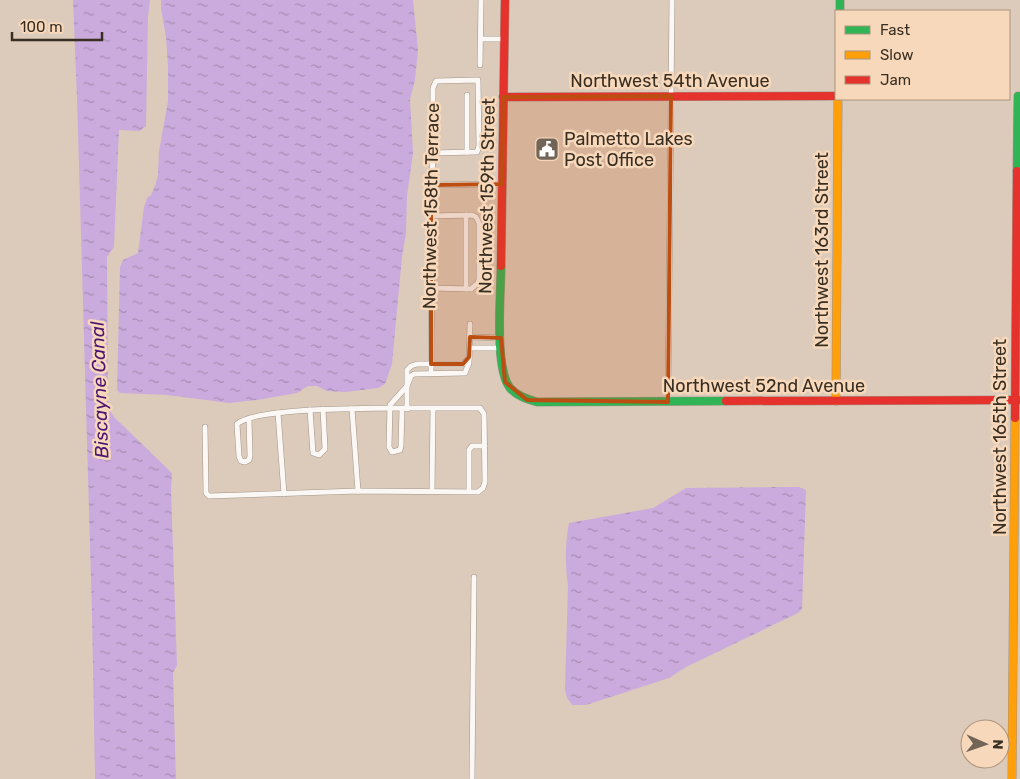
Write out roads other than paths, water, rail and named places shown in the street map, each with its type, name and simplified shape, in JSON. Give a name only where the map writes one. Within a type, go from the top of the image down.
[{"type":"street","points":[[480,65],[481,0]]},
{"type":"street","name":"Northwest 159th Street","points":[[505,0],[500,348],[502,372],[505,382],[511,390]]},
{"type":"street","points":[[668,402],[672,0]]},
{"type":"street","points":[[481,38],[505,39]]},
{"type":"street","name":"Northwest 158th Terrace","points":[[431,373],[432,88],[436,81],[478,80],[479,146],[477,152],[467,152]]},
{"type":"street","points":[[432,153],[467,152],[467,96]]},
{"type":"street","name":"Northwest 165th Street","points":[[1012,779],[1018,400],[1019,96]]},
{"type":"street","name":"Northwest 54th Avenue","points":[[503,97],[835,97]]},
{"type":"street","name":"Northwest 163rd Street","points":[[836,401],[837,100]]},
{"type":"street","points":[[431,185],[502,184]]},
{"type":"street","name":"Northwest 159th Street","points":[[430,288],[475,287],[479,279],[478,219],[472,216],[431,216]]},
{"type":"street","points":[[466,216],[466,288]]},
{"type":"street","points":[[469,358],[463,364],[411,366],[407,370],[407,386],[402,446],[400,450],[392,452],[389,447],[389,409],[394,399],[407,386],[411,376],[414,374],[465,372],[468,368],[469,358],[470,348],[470,324]]},
{"type":"street","points":[[470,337],[501,338]]},
{"type":"street","points":[[470,348],[500,348]]},
{"type":"street","name":"Northwest 52nd Avenue","points":[[511,390],[528,400],[538,402],[1018,400]]},
{"type":"street","points":[[205,427],[206,493],[209,496],[358,491],[478,492],[483,488],[485,482],[484,414],[480,408],[323,409],[278,413],[249,419],[237,424],[239,456],[241,461],[245,462],[249,460],[250,456],[249,419]]},
{"type":"street","points":[[310,410],[313,453],[319,455],[325,449],[323,409]]},
{"type":"street","points":[[352,409],[358,491]]},
{"type":"street","points":[[432,491],[434,409]]},
{"type":"street","points":[[278,413],[284,494]]},
{"type":"street","points":[[469,492],[469,450],[472,446],[485,446]]},
{"type":"street","points":[[472,779],[474,577]]},
{"type":"water","name":"Biscayne Canal","points":[[73,0],[150,0],[146,126],[140,131],[119,130],[114,247],[107,257],[108,400],[114,417],[172,473],[177,665],[173,673],[176,779],[95,779],[92,614]]},
{"type":"water","points":[[161,0],[413,0],[418,50],[415,80],[410,99],[413,153],[407,196],[406,233],[392,364],[385,384],[378,388],[346,392],[327,391],[317,386],[308,386],[297,393],[229,403],[167,395],[120,393],[117,390],[120,267],[123,260],[138,253],[144,207],[147,198],[151,195],[155,186],[158,175],[159,151],[168,101],[166,37]]},
{"type":"water","points":[[799,487],[806,490],[802,609],[798,613],[686,667],[669,678],[586,705],[572,705],[567,698],[565,690],[568,585],[566,554],[569,523],[653,508],[686,488]]},
{"type":"place","name":"Palmetto Lakes Post Office","points":[[547,149]]}]
